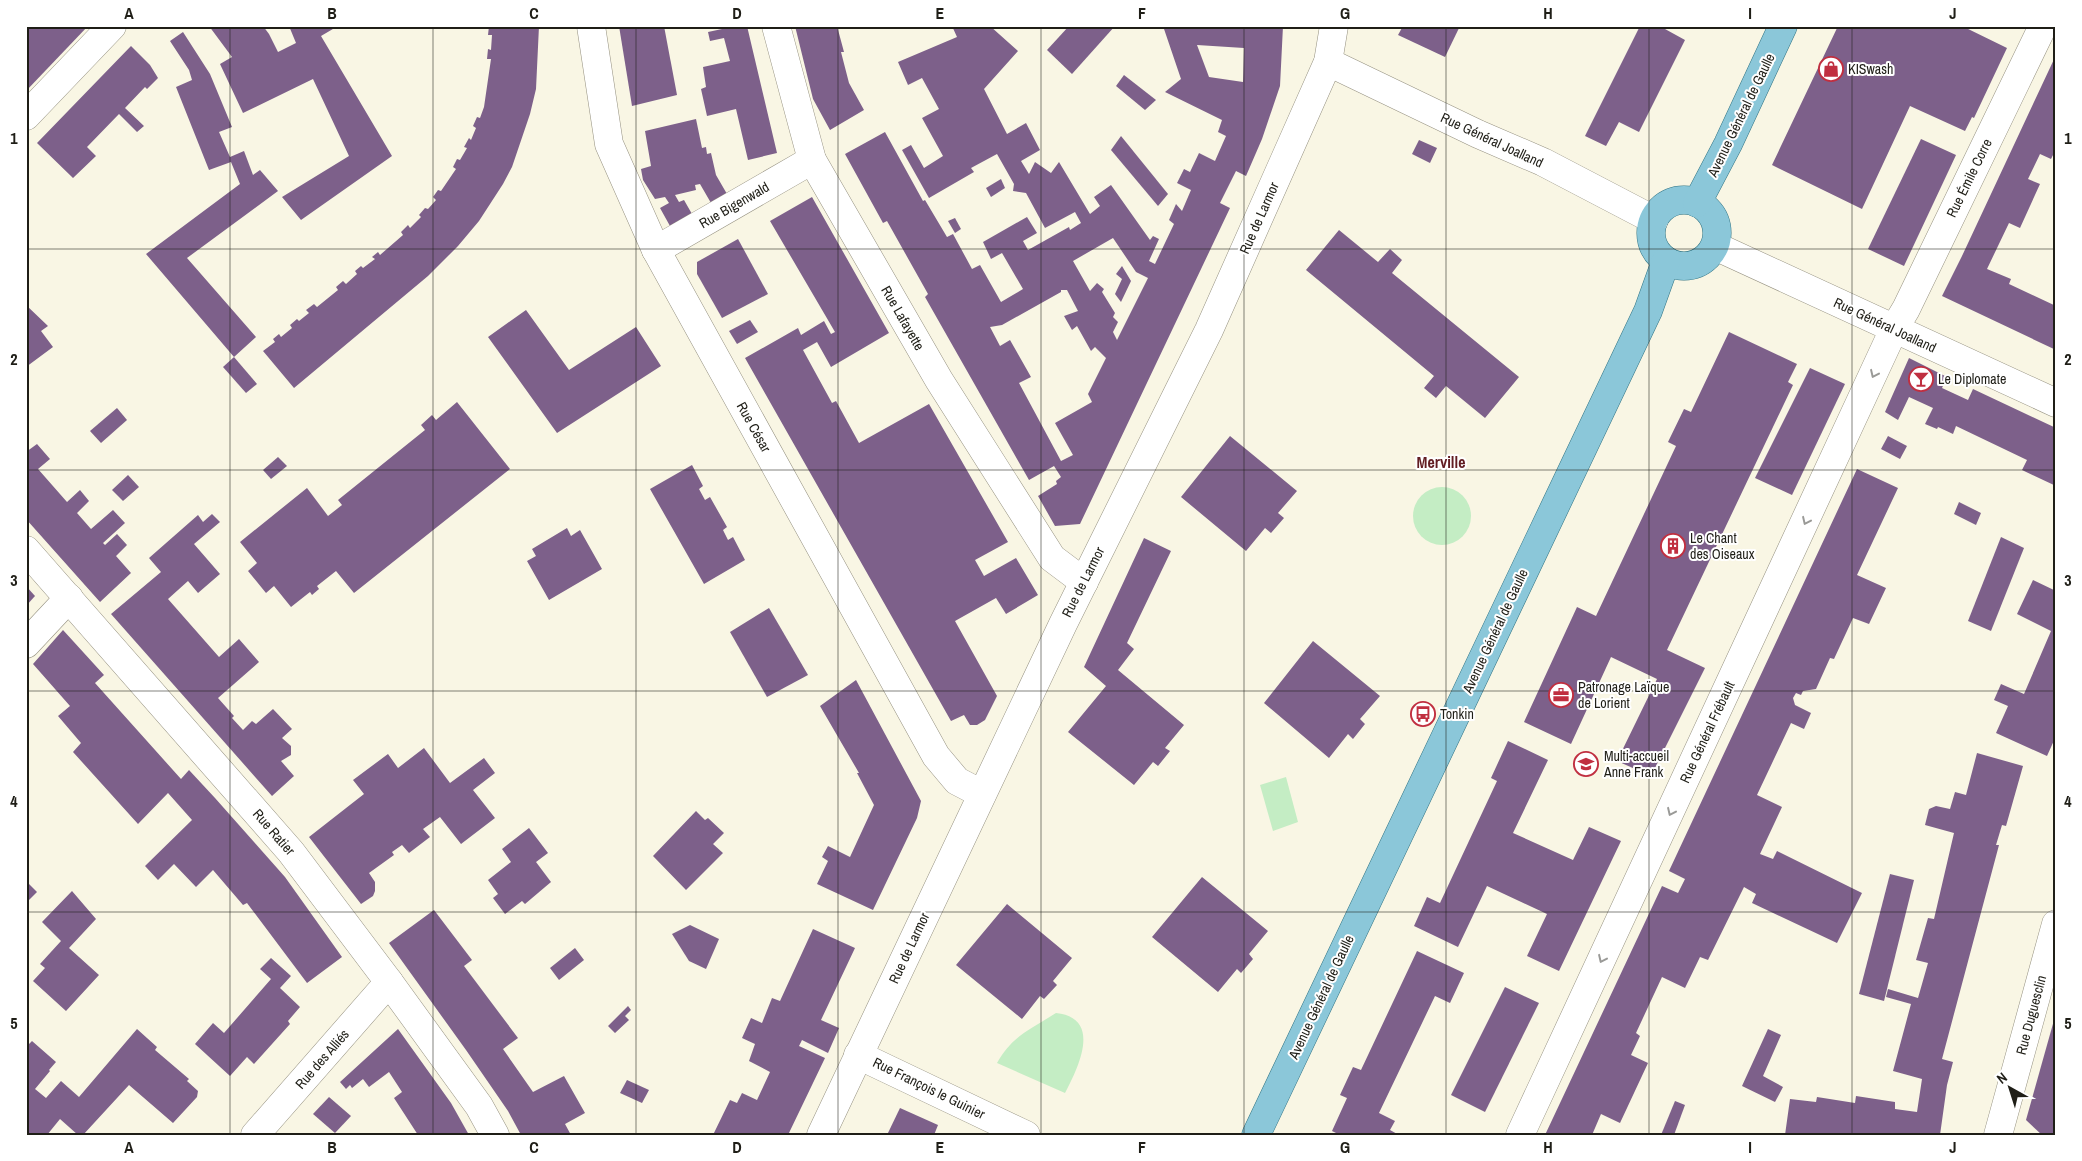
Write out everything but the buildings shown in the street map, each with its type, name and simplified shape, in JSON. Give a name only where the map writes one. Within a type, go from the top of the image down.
[{"type":"main road","name":"Avenue Général de Gaulle","points":[[1697,203],[1728,144],[1784,26]]},
{"type":"main road","points":[[1687,200],[1697,203],[1706,208],[1715,221],[1718,236],[1715,246],[1710,254],[1694,265],[1675,265],[1666,261],[1654,247],[1652,229],[1654,220],[1668,205],[1687,200]]},
{"type":"main road","name":"Avenue Général de Gaulle","points":[[1256,1135],[1648,312],[1666,261]]},
{"type":"street","points":[[26,116],[112,26]]},
{"type":"street","name":"Rue César","points":[[591,26],[609,144],[656,250],[936,756],[957,780],[982,794]]},
{"type":"street","name":"Rue Lafayette","points":[[776,26],[812,160],[939,380],[1052,558],[1084,582]]},
{"type":"street","name":"Rue de Larmor","points":[[821,1135],[1084,582],[1209,330],[1328,62],[1334,26]]},
{"type":"street","name":"Rue Émile Corre","points":[[1894,330],[2043,26]]},
{"type":"street","name":"Rue Général Joalland","points":[[1328,62],[1478,134],[1543,162],[1654,220]]},
{"type":"street","name":"Rue Bigenwald","points":[[656,250],[812,160]]},
{"type":"street","name":"Rue Général Joalland","points":[[1715,246],[2056,403]]},
{"type":"street","name":"Rue Général Frébault","points":[[1520,1135],[1894,330]]},
{"type":"street","name":"Rue Ratier","points":[[26,550],[292,852],[479,1106],[495,1135]]},
{"type":"street","points":[[26,644],[69,598]]},
{"type":"street","name":"Rue Duguesclin","points":[[1998,1135],[2056,924]]},
{"type":"street","name":"Rue des Alliés","points":[[255,1135],[389,982]]},
{"type":"street","name":"Rue François le Guinier","points":[[858,1055],[1026,1135]]},
{"type":"green space","points":[[1436,487],[1448,487],[1463,495],[1471,510],[1471,522],[1463,537],[1448,545],[1436,545],[1421,537],[1413,522],[1413,510],[1421,495]]},
{"type":"green space","points":[[1286,777],[1298,822],[1273,831],[1260,785]]},
{"type":"green space","points":[[1056,1013],[1070,1017],[1079,1024],[1083,1034],[1080,1058],[1065,1093],[997,1063],[1009,1046],[1016,1040]]},
{"type":"place","name":"KISwash","points":[[1831,69]]},
{"type":"place","name":"Le Diplomate","points":[[1921,379]]},
{"type":"place","name":"Le Chant des Oiseaux","points":[[1673,546]]},
{"type":"place","name":"Patronage Laïque de Lorient","points":[[1561,695]]},
{"type":"place","name":"Tonkin","points":[[1423,714]]},
{"type":"place","name":"Multi-accueil Anne Frank","points":[[1586,764]]},
{"type":"district","name":"Merville","points":[[1441,462]]}]
